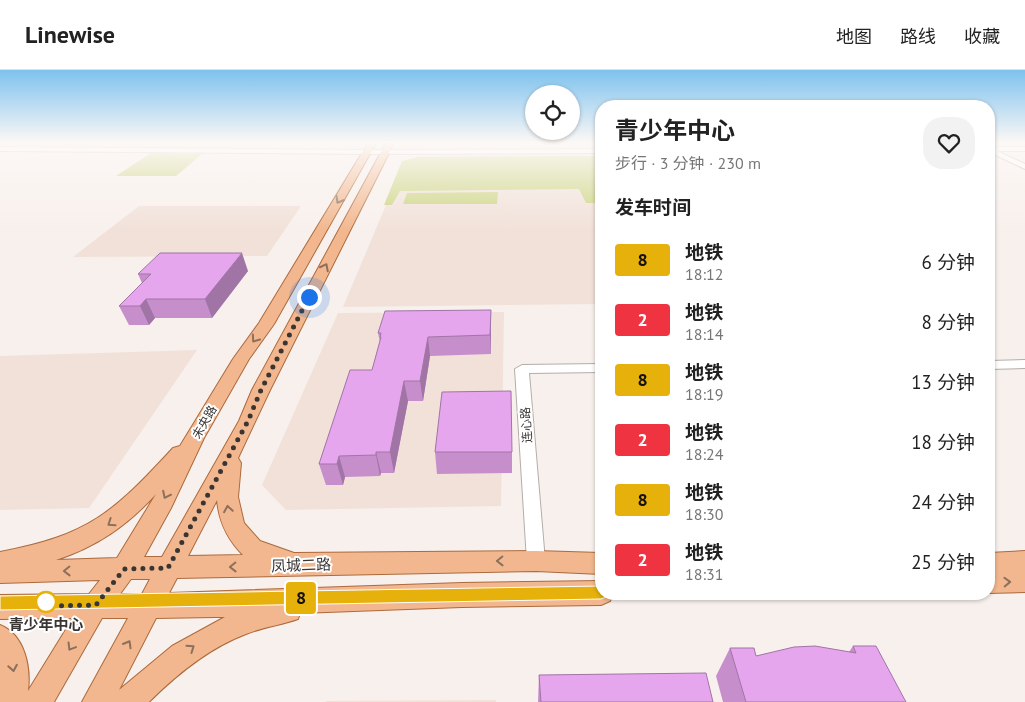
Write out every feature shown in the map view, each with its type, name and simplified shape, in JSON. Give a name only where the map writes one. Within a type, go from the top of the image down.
[{"type":"main road","name":"未央路","points":[[38,702],[96,605],[124,569],[160,508],[194,438],[241,359],[266,324],[362,172]]},
{"type":"main road","points":[[97,702],[152,604],[168,568],[233,450],[366,172]]},
{"type":"main road","points":[[0,563],[51,551],[107,526],[130,508],[194,438]]},
{"type":"main road","points":[[233,450],[227,480],[227,511],[230,521],[239,534],[249,545],[274,558],[320,563]]},
{"type":"main road","name":"凤城二路","points":[[0,572],[320,563],[536,560],[595,564]]},
{"type":"main road","points":[[995,563],[1025,562]]},
{"type":"main road","points":[[995,582],[1025,581]]},
{"type":"main road","points":[[0,607],[152,604],[215,605],[356,599],[595,593]]},
{"type":"main road","points":[[128,702],[173,661],[218,632],[243,621],[282,611],[356,599]]},
{"type":"main road","points":[[0,638],[5,642],[11,656],[15,674],[11,702]]},
{"type":"street","points":[[995,365],[1025,364]]},
{"type":"street","name":"连心路","points":[[536,560],[522,369],[595,368]]},
{"type":"shaded area","points":[[400,172],[595,172],[595,304],[343,307]]},
{"type":"shaded area","points":[[139,206],[301,206],[267,256],[73,257]]},
{"type":"shaded area","points":[[504,312],[501,506],[286,510],[262,485],[338,313]]},
{"type":"shaded area","points":[[197,350],[89,508],[0,510],[0,356]]},
{"type":"shaded area","points":[[496,700],[496,702],[325,702],[327,701]]},
{"type":"green space","points":[[121,172],[180,172],[176,176],[116,176]]},
{"type":"green space","points":[[397,172],[595,172],[595,203],[586,203],[579,189],[400,191],[392,205],[384,205]]},
{"type":"green space","points":[[498,192],[497,204],[403,204],[407,193]]},
{"type":"building","points":[[160,253],[242,253],[205,299],[146,299],[140,306],[119,306],[151,274],[138,274]]},
{"type":"building","points":[[491,310],[490,335],[428,337],[420,381],[404,381],[390,452],[376,452],[376,455],[339,456],[337,464],[319,464],[350,370],[372,370],[381,337],[381,333],[378,333],[385,311]]},
{"type":"building","points":[[511,391],[512,452],[435,452],[442,392]]},
{"type":"building","points":[[815,646],[856,653],[853,646],[876,646],[906,702],[746,702],[730,648],[754,648],[756,656],[794,647]]},
{"type":"building","points":[[706,673],[713,702],[541,702],[539,675]]},
{"type":"metro line","name":"8","points":[[0,603],[595,593]]},
{"type":"place","name":"青少年中心","points":[[46,602]]},
{"type":"route","points":[[46,602],[48,606],[96,605],[124,569],[168,568],[233,450],[261,390],[309,297]]}]
